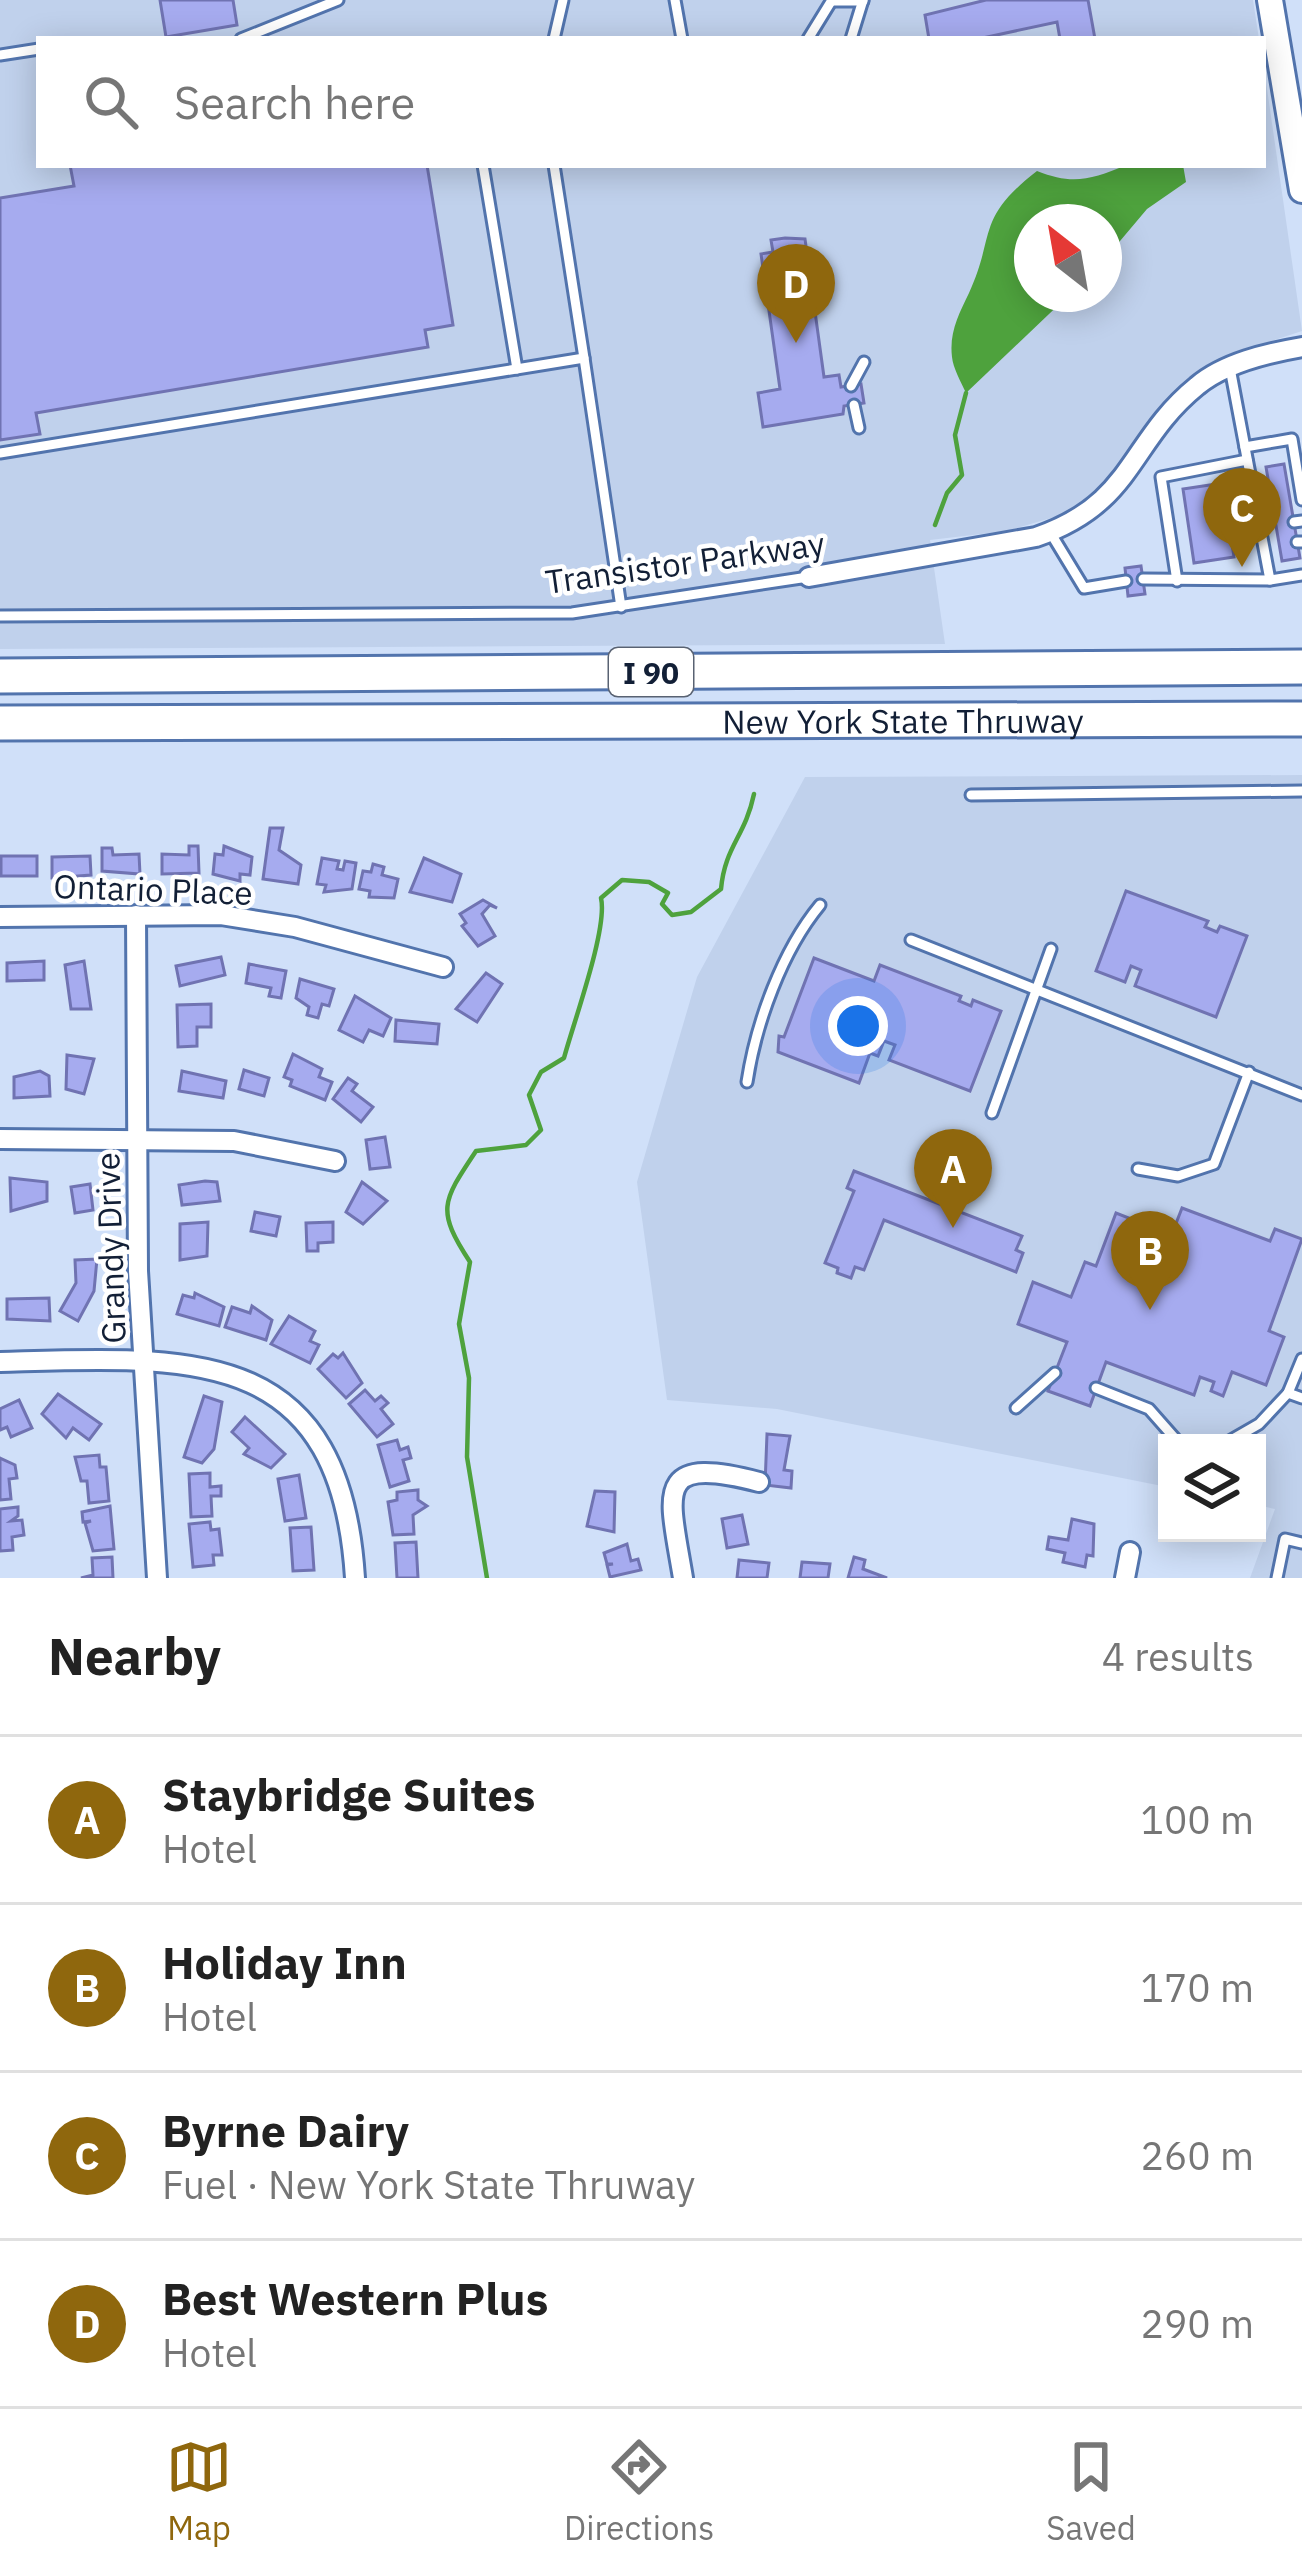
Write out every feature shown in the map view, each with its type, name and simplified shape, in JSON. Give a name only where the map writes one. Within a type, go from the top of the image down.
[{"type":"highway","name":"New York State Thruway","points":[[0,676],[1302,667]]},
{"type":"highway","name":"New York State Thruway","points":[[0,723],[1302,718]]},
{"type":"main road","points":[[1270,0],[1302,190]]},
{"type":"street","name":"Transistor Parkway","points":[[809,577],[1050,532],[1098,508],[1194,388],[1230,368],[1302,347]]},
{"type":"street","name":"Grandy Drive","points":[[136,915],[143,1358],[157,1578]]},
{"type":"street","name":"Ontario Place","points":[[0,917],[221,915],[296,927],[443,967]]},
{"type":"street","points":[[0,1139],[234,1141],[335,1161]]},
{"type":"street","points":[[0,1362],[143,1358],[189,1363],[236,1379],[304,1419],[338,1473],[352,1530],[356,1578]]},
{"type":"street","points":[[683,1578],[672,1508],[673,1491],[681,1479],[710,1469],[760,1482]]},
{"type":"street","points":[[1125,1578],[1130,1552]]},
{"type":"lane","points":[[249,36],[338,0]]},
{"type":"lane","points":[[555,36],[562,0]]},
{"type":"lane","points":[[675,0],[681,36]]},
{"type":"lane","points":[[810,36],[832,0],[863,0],[852,36]]},
{"type":"lane","points":[[0,55],[36,49]]},
{"type":"lane","points":[[484,168],[517,369]]},
{"type":"lane","points":[[554,168],[620,607]]},
{"type":"lane","points":[[0,453],[584,358]]},
{"type":"lane","points":[[851,386],[864,362]]},
{"type":"lane","points":[[1230,368],[1270,580]]},
{"type":"lane","points":[[854,404],[859,428]]},
{"type":"lane","points":[[1245,447],[1292,439],[1292,477],[1298,500]]},
{"type":"lane","points":[[1177,581],[1161,477],[1247,460]]},
{"type":"lane","points":[[1252,485],[1268,481]]},
{"type":"lane","points":[[1256,506],[1272,504]]},
{"type":"lane","points":[[1260,528],[1276,525]]},
{"type":"lane","points":[[1050,532],[1084,588],[1126,581]]},
{"type":"lane","points":[[1264,547],[1279,545]]},
{"type":"lane","points":[[1143,579],[1270,580],[1302,575]]},
{"type":"lane","name":"Transistor Parkway","points":[[0,616],[572,614],[809,577]]},
{"type":"lane","points":[[970,795],[1302,791]]},
{"type":"lane","points":[[747,1082],[752,1050],[800,929],[820,904]]},
{"type":"lane","points":[[911,940],[1302,1095]]},
{"type":"lane","points":[[992,1113],[1051,950]]},
{"type":"lane","points":[[1138,1169],[1178,1176],[1214,1164],[1249,1072]]},
{"type":"lane","points":[[1242,1434],[1259,1424],[1288,1393],[1302,1359]]},
{"type":"lane","points":[[1016,1408],[1055,1373]]},
{"type":"lane","points":[[1096,1388],[1149,1409],[1171,1434]]},
{"type":"lane","points":[[1288,1393],[1302,1398]]},
{"type":"lane","points":[[1277,1578],[1285,1539],[1302,1543]]},
{"type":"shaded area","points":[[0,0],[1253,0],[1259,36],[36,36],[36,168],[1266,168],[1266,82],[1302,331],[1232,354],[1192,376],[1095,493],[1058,516],[1007,531],[930,540],[945,644],[0,649]]},
{"type":"shaded area","points":[[1118,168],[1184,168],[1186,182],[1147,209],[1122,239],[1122,204],[1014,204],[1014,312],[1051,312],[966,393],[953,361],[953,331],[995,215],[1037,171],[1082,179]]},
{"type":"shaded area","points":[[1302,775],[1302,1578],[1250,1578],[1275,1509],[1266,1507],[1266,1434],[1158,1434],[1158,1485],[777,1409],[667,1400],[637,1182],[697,977],[805,777]]},
{"type":"building","points":[[160,0],[233,0],[237,25],[166,36]]},
{"type":"building","points":[[986,0],[1088,0],[1094,36],[1059,36],[1057,22],[992,36],[928,36],[925,15]]},
{"type":"building","points":[[71,168],[427,168],[453,325],[425,330],[428,347],[36,413],[40,434],[0,440],[0,198],[74,186]]},
{"type":"building","points":[[805,239],[824,377],[839,375],[841,387],[861,384],[864,403],[844,406],[843,414],[763,427],[758,393],[780,389],[761,254],[773,252],[771,240]]},
{"type":"building","points":[[1284,464],[1300,558],[1282,561],[1266,467]]},
{"type":"building","points":[[1223,483],[1234,557],[1194,563],[1183,489]]},
{"type":"building","points":[[1141,566],[1145,594],[1128,596],[1125,568]]},
{"type":"building","points":[[270,828],[283,828],[279,850],[301,865],[298,884],[263,879]]},
{"type":"building","points":[[189,846],[198,846],[199,873],[162,874],[162,854],[189,855]]},
{"type":"building","points":[[224,846],[252,857],[250,875],[240,874],[240,881],[213,874],[215,854],[223,855]]},
{"type":"building","points":[[102,848],[112,848],[113,855],[139,854],[140,874],[102,871]]},
{"type":"building","points":[[1,856],[37,856],[37,876],[1,876]]},
{"type":"building","points":[[90,856],[91,875],[52,878],[52,857]]},
{"type":"building","points":[[322,858],[339,861],[337,869],[343,870],[345,861],[356,863],[352,889],[324,892],[326,885],[317,884]]},
{"type":"building","points":[[424,858],[461,874],[452,902],[410,892]]},
{"type":"building","points":[[373,864],[384,867],[382,875],[398,879],[394,898],[369,897],[370,891],[359,889],[363,871],[371,872]]},
{"type":"building","points":[[1126,891],[1208,921],[1205,927],[1217,932],[1220,926],[1247,936],[1216,1017],[1135,986],[1141,970],[1131,966],[1125,982],[1096,971]]},
{"type":"building","points":[[483,900],[497,908],[490,905],[482,914],[495,936],[478,946],[462,926],[466,923],[460,914]]},
{"type":"building","points":[[221,957],[225,975],[180,986],[176,966]]},
{"type":"building","points":[[814,958],[874,981],[880,965],[961,996],[959,1001],[971,1006],[973,1000],[1001,1011],[970,1091],[889,1060],[895,1045],[884,1041],[878,1056],[870,1053],[859,1083],[778,1052],[779,1036],[784,1037]]},
{"type":"building","points":[[44,961],[44,980],[7,981],[7,963]]},
{"type":"building","points":[[84,961],[91,1009],[71,1009],[65,965]]},
{"type":"building","points":[[249,964],[286,971],[281,998],[269,996],[271,988],[246,983]]},
{"type":"building","points":[[486,973],[502,984],[477,1022],[456,1009]]},
{"type":"building","points":[[300,979],[334,989],[329,1006],[322,1004],[318,1018],[307,1015],[309,1007],[296,998]]},
{"type":"building","points":[[355,996],[391,1018],[383,1036],[369,1030],[363,1042],[339,1030]]},
{"type":"building","points":[[211,1004],[211,1027],[197,1027],[197,1046],[178,1047],[177,1005]]},
{"type":"building","points":[[396,1020],[439,1024],[437,1044],[395,1041]]},
{"type":"building","points":[[293,1054],[322,1069],[319,1077],[332,1082],[325,1100],[290,1086],[292,1080],[284,1077]]},
{"type":"building","points":[[67,1055],[94,1059],[84,1094],[66,1089]]},
{"type":"building","points":[[244,1070],[269,1078],[264,1096],[239,1089]]},
{"type":"building","points":[[40,1071],[49,1076],[50,1096],[14,1098],[14,1077]]},
{"type":"building","points":[[182,1071],[226,1081],[223,1098],[179,1091]]},
{"type":"building","points":[[348,1078],[357,1084],[352,1091],[373,1107],[361,1122],[333,1099]]},
{"type":"building","points":[[385,1137],[390,1167],[370,1169],[366,1140]]},
{"type":"building","points":[[854,1171],[1022,1236],[1016,1250],[1023,1253],[1016,1272],[884,1220],[864,1270],[855,1267],[851,1278],[837,1273],[838,1268],[825,1263],[854,1191],[847,1188]]},
{"type":"building","points":[[10,1178],[47,1182],[47,1201],[11,1211]]},
{"type":"building","points":[[217,1182],[220,1201],[182,1205],[179,1185]]},
{"type":"building","points":[[362,1182],[387,1201],[363,1224],[346,1212]]},
{"type":"building","points":[[90,1184],[93,1210],[75,1213],[71,1187]]},
{"type":"building","points":[[1182,1208],[1270,1241],[1275,1229],[1302,1239],[1269,1331],[1284,1337],[1266,1385],[1232,1372],[1223,1396],[1211,1391],[1214,1382],[1200,1377],[1194,1395],[1106,1362],[1090,1406],[1048,1391],[1067,1342],[1018,1324],[1033,1282],[1071,1297],[1085,1262],[1096,1266],[1116,1213],[1157,1229],[1147,1256],[1157,1259],[1153,1268],[1158,1270]]},
{"type":"building","points":[[255,1212],[280,1217],[276,1236],[251,1231]]},
{"type":"building","points":[[208,1222],[207,1256],[180,1260],[180,1224]]},
{"type":"building","points":[[333,1222],[333,1242],[318,1243],[318,1251],[307,1251],[306,1223]]},
{"type":"building","points":[[97,1259],[94,1291],[78,1321],[60,1311],[76,1283],[75,1260]]},
{"type":"building","points":[[195,1293],[224,1307],[219,1326],[177,1314],[183,1295],[194,1298]]},
{"type":"building","points":[[49,1298],[50,1321],[7,1319],[7,1299]]},
{"type":"building","points":[[252,1306],[272,1320],[266,1340],[225,1327],[232,1307],[250,1313]]},
{"type":"building","points":[[289,1316],[315,1331],[310,1341],[319,1345],[310,1363],[271,1344]]},
{"type":"building","points":[[343,1353],[362,1383],[346,1398],[318,1369],[333,1354],[338,1358]]},
{"type":"building","points":[[365,1390],[375,1401],[381,1396],[388,1403],[381,1409],[393,1424],[377,1437],[349,1404]]},
{"type":"building","points":[[58,1394],[101,1424],[89,1440],[73,1428],[66,1438],[42,1414]]},
{"type":"building","points":[[204,1396],[222,1402],[214,1449],[202,1463],[184,1457]]},
{"type":"building","points":[[19,1400],[32,1428],[11,1437],[7,1427],[0,1430],[0,1409]]},
{"type":"building","points":[[245,1417],[285,1454],[271,1468],[244,1454],[249,1448],[232,1432]]},
{"type":"building","points":[[767,1434],[790,1436],[784,1470],[792,1471],[791,1488],[765,1485]]},
{"type":"building","points":[[397,1440],[400,1450],[408,1447],[411,1458],[403,1460],[409,1481],[390,1487],[378,1445]]},
{"type":"building","points":[[99,1455],[100,1467],[106,1467],[109,1501],[89,1503],[87,1481],[81,1481],[75,1457]]},
{"type":"building","points":[[0,1458],[15,1465],[17,1478],[9,1479],[11,1499],[0,1500]]},
{"type":"building","points":[[210,1473],[210,1487],[221,1486],[221,1496],[211,1496],[212,1516],[191,1517],[189,1474]]},
{"type":"building","points":[[299,1475],[306,1518],[285,1521],[278,1479]]},
{"type":"building","points":[[418,1490],[418,1500],[427,1506],[413,1515],[414,1534],[393,1535],[388,1502],[397,1500],[397,1492]]},
{"type":"building","points":[[595,1491],[615,1492],[614,1532],[587,1526]]},
{"type":"building","points":[[110,1506],[114,1549],[93,1551],[85,1523],[91,1521],[83,1522],[82,1512]]},
{"type":"building","points":[[18,1507],[18,1516],[11,1521],[22,1520],[24,1535],[12,1537],[13,1550],[0,1551],[0,1509]]},
{"type":"building","points":[[742,1515],[748,1544],[727,1548],[722,1519]]},
{"type":"building","points":[[1072,1519],[1094,1524],[1093,1556],[1087,1555],[1085,1567],[1063,1562],[1065,1553],[1047,1549],[1049,1537],[1068,1540]]},
{"type":"building","points":[[210,1522],[211,1530],[219,1529],[222,1555],[213,1555],[214,1565],[193,1567],[189,1524]]},
{"type":"building","points":[[311,1527],[314,1570],[293,1571],[290,1528]]},
{"type":"building","points":[[416,1542],[418,1578],[397,1578],[395,1543]]},
{"type":"building","points":[[627,1544],[631,1561],[638,1559],[641,1570],[610,1577],[607,1565],[613,1564],[607,1564],[604,1553]]},
{"type":"building","points":[[112,1557],[113,1578],[81,1578],[93,1575],[92,1558]]},
{"type":"building","points":[[854,1557],[865,1560],[863,1569],[887,1578],[848,1578]]},
{"type":"building","points":[[739,1560],[769,1563],[767,1578],[737,1578]]},
{"type":"building","points":[[802,1562],[830,1564],[828,1578],[800,1578]]},
{"type":"waterway","points":[[935,525],[947,493],[962,475],[955,435],[966,393]]},
{"type":"waterway","points":[[487,1578],[467,1457],[469,1378],[459,1324],[470,1262],[448,1217],[450,1195],[476,1151],[526,1145],[541,1130],[529,1095],[541,1072],[564,1058],[595,952],[601,898],[622,880],[649,882],[668,893],[662,904],[672,915],[691,912],[721,889],[754,794]]},
{"type":"place","name":"Best Western Plus","points":[[796,343]]},
{"type":"place","name":"Byrne Dairy","points":[[1242,567]]},
{"type":"place","name":"Staybridge Suites","points":[[953,1228]]},
{"type":"place","name":"Holiday Inn","points":[[1150,1310]]}]
